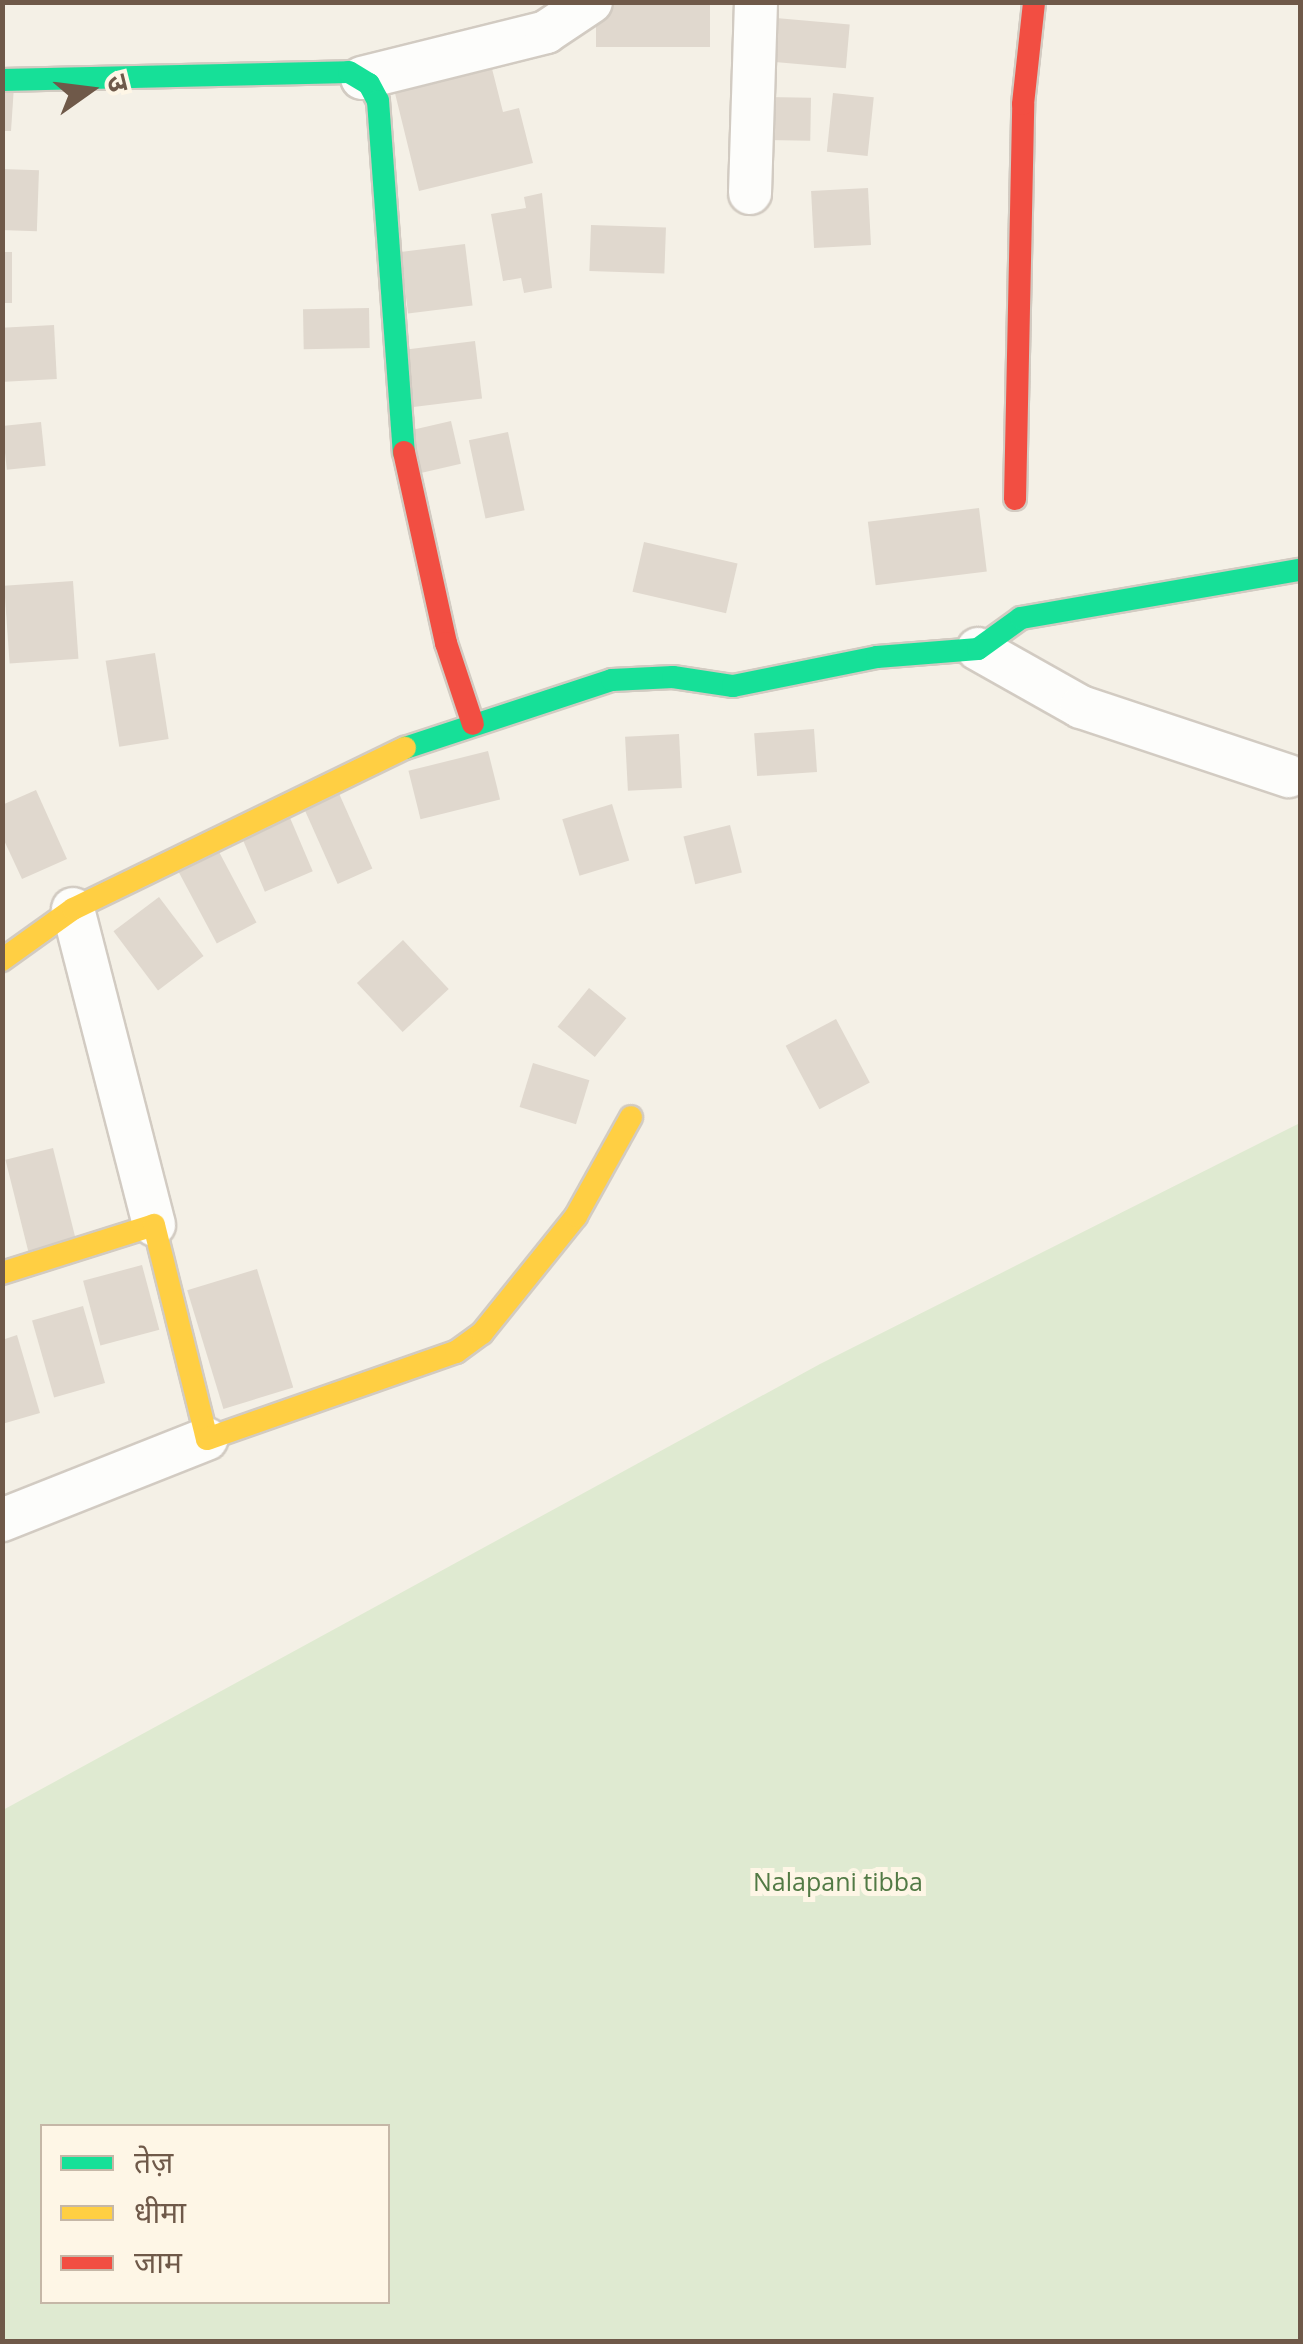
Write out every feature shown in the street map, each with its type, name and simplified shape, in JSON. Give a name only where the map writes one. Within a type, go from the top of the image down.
[{"type":"street","points":[[362,78],[546,32],[591,2]]},
{"type":"street","points":[[750,194],[756,2]]},
{"type":"street","points":[[1015,499],[1023,104],[1034,2]]},
{"type":"street","points":[[2,80],[350,72],[362,78],[378,101],[410,493],[473,724]]},
{"type":"street","points":[[2,960],[73,909],[342,774],[473,724],[612,680],[673,677],[733,686],[877,657],[978,649],[1021,618],[1300,570]]},
{"type":"street","points":[[978,649],[1080,707],[1289,776]]},
{"type":"street","points":[[73,909],[206,1440]]},
{"type":"street","points":[[2,1520],[206,1440],[456,1352],[482,1333],[576,1216],[632,1117]]},
{"type":"street","points":[[2,1274],[154,1225]]},
{"type":"green space","name":"Nalapani tibba","points":[[1300,1123],[1300,2341],[3,2341],[3,1810],[820,1364]]},
{"type":"building","points":[[596,2],[710,2],[710,47],[596,47]]},
{"type":"building","points":[[776,18],[850,24],[846,68],[772,62]]},
{"type":"building","points":[[488,53],[503,112],[519,108],[533,163],[419,191],[391,77]]},
{"type":"building","points":[[2,86],[14,86],[11,131],[2,131]]},
{"type":"building","points":[[833,93],[874,97],[868,156],[827,152]]},
{"type":"building","points":[[767,97],[811,98],[810,141],[766,140]]},
{"type":"building","points":[[2,169],[39,170],[37,231],[2,230]]},
{"type":"building","points":[[868,188],[871,245],[814,248],[811,191]]},
{"type":"building","points":[[542,193],[552,288],[524,293],[521,278],[503,281],[491,214],[526,208],[524,197]]},
{"type":"building","points":[[591,225],[666,228],[664,274],[589,271]]},
{"type":"building","points":[[465,244],[473,306],[408,313],[400,252]]},
{"type":"building","points":[[2,252],[12,252],[12,303],[2,303]]},
{"type":"building","points":[[369,308],[370,348],[304,349],[303,309]]},
{"type":"building","points":[[54,325],[57,379],[5,382],[2,328]]},
{"type":"building","points":[[475,341],[482,399],[412,407],[405,350]]},
{"type":"building","points":[[451,421],[461,464],[412,475],[402,432]]},
{"type":"building","points":[[41,422],[46,466],[7,470],[2,426]]},
{"type":"building","points":[[508,432],[525,510],[486,519],[469,440]]},
{"type":"building","points":[[979,508],[987,572],[876,585],[868,522]]},
{"type":"building","points":[[644,542],[738,564],[726,613],[633,592]]},
{"type":"building","points":[[73,581],[78,659],[10,664],[4,586]]},
{"type":"building","points":[[155,653],[169,739],[119,747],[106,661]]},
{"type":"building","points":[[814,729],[817,772],[757,776],[754,733]]},
{"type":"building","points":[[679,734],[682,788],[628,791],[625,737]]},
{"type":"building","points":[[488,751],[500,800],[421,819],[408,771]]},
{"type":"building","points":[[337,789],[372,868],[338,884],[302,804]]},
{"type":"building","points":[[36,790],[67,859],[22,879],[2,836],[2,805]]},
{"type":"building","points":[[612,804],[629,860],[580,876],[562,819]]},
{"type":"building","points":[[285,806],[313,871],[265,892],[237,826]]},
{"type":"building","points":[[730,825],[742,873],[695,884],[683,837]]},
{"type":"building","points":[[218,850],[256,922],[217,944],[178,871]]},
{"type":"building","points":[[159,897],[204,956],[158,990],[113,931]]},
{"type":"building","points":[[403,940],[449,989],[403,1032],[357,983]]},
{"type":"building","points":[[589,988],[626,1018],[595,1057],[558,1027]]},
{"type":"building","points":[[836,1019],[870,1083],[819,1109],[786,1046]]},
{"type":"building","points":[[533,1063],[589,1080],[576,1124],[520,1107]]},
{"type":"building","points":[[53,1148],[77,1243],[29,1255],[5,1160]]},
{"type":"building","points":[[142,1265],[159,1330],[100,1346],[83,1281]]},
{"type":"building","points":[[257,1269],[293,1388],[223,1409],[187,1290]]},
{"type":"building","points":[[83,1306],[105,1383],[54,1398],[32,1321]]},
{"type":"building","points":[[17,1335],[40,1413],[2,1424],[2,1340]]},
{"type":"traffic: fast","points":[[2,80],[349,72],[369,84],[378,101],[404,452]]},
{"type":"traffic: fast","points":[[405,748],[612,680],[673,677],[733,686],[877,657],[978,649],[1021,618],[1300,570]]},
{"type":"traffic: slow","points":[[2,960],[73,909],[405,748]]},
{"type":"traffic: slow","points":[[2,1273],[154,1225],[207,1439],[456,1352],[482,1333],[576,1216],[631,1117]]},
{"type":"traffic: jam","points":[[1015,499],[1023,104],[1034,2]]},
{"type":"traffic: jam","points":[[404,452],[446,643],[473,724]]}]
